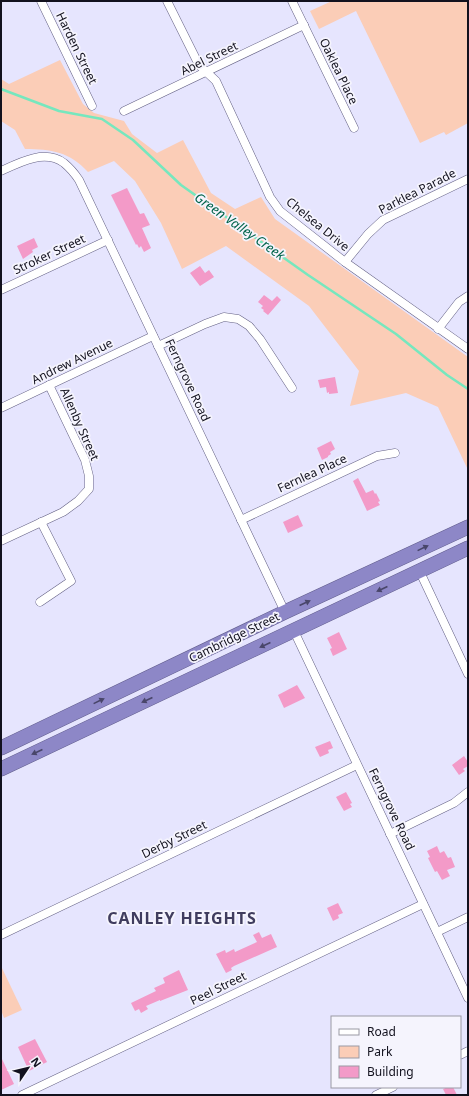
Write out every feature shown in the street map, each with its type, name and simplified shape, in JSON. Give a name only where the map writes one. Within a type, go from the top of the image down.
[{"type":"highway","name":"Cambridge Street","points":[[1,748],[285,612],[468,527]]},
{"type":"highway","name":"Cambridge Street","points":[[1,769],[468,548]]},
{"type":"street","name":"Harden Street","points":[[41,1],[92,106]]},
{"type":"street","name":"Chelsea Drive","points":[[167,1],[199,64],[216,81],[270,197],[280,211],[345,262],[468,349]]},
{"type":"street","name":"Oaklea Place","points":[[292,1],[354,128]]},
{"type":"street","name":"Abel Street","points":[[124,112],[304,25]]},
{"type":"street","name":"Ferngrove Road","points":[[1,171],[20,162],[35,158],[49,157],[64,162],[79,180],[285,612]]},
{"type":"street","name":"Parklea Parade","points":[[345,262],[368,234],[384,220],[468,179]]},
{"type":"street","name":"Stroker Street","points":[[1,290],[108,240]]},
{"type":"street","points":[[438,329],[459,302],[468,296]]},
{"type":"street","points":[[158,346],[206,324],[224,318],[238,319],[249,326],[260,339],[292,388]]},
{"type":"street","name":"Andrew Avenue","points":[[1,408],[154,336]]},
{"type":"street","name":"Allenby Street","points":[[1,541],[63,512],[78,501],[89,489],[89,476],[85,460],[50,385]]},
{"type":"street","name":"Fernlea Place","points":[[241,520],[377,456],[395,453]]},
{"type":"street","points":[[40,602],[71,581],[41,522]]},
{"type":"street","points":[[420,572],[468,674]]},
{"type":"street","name":"Ferngrove Road","points":[[294,631],[468,998]]},
{"type":"street","name":"Derby Street","points":[[1,935],[357,765]]},
{"type":"street","points":[[390,834],[454,803],[468,792]]},
{"type":"street","name":"Peel Street","points":[[22,1095],[424,904]]},
{"type":"street","points":[[437,932],[468,917]]},
{"type":"street","points":[[376,1095],[390,1088]]},
{"type":"green space","points":[[332,1],[468,1],[468,123],[446,135],[444,132],[420,143],[356,11],[319,29],[310,11]]},
{"type":"green space","points":[[60,60],[83,104],[94,113],[124,121],[132,134],[157,153],[183,140],[211,193],[235,209],[261,197],[275,219],[468,357],[468,470],[438,407],[406,393],[350,406],[359,371],[309,306],[226,246],[182,269],[161,223],[135,181],[114,161],[88,172],[74,160],[60,153],[25,149],[15,130],[1,121],[1,79],[9,84]]},
{"type":"green space","points":[[1,966],[22,1010],[4,1018],[1,1010]]},
{"type":"building","points":[[127,188],[140,214],[144,213],[150,225],[142,228],[151,248],[144,252],[141,246],[139,248],[137,244],[136,245],[111,195]]},
{"type":"building","points":[[34,238],[38,247],[32,250],[33,252],[23,259],[17,246]]},
{"type":"building","points":[[200,266],[205,273],[209,270],[214,277],[200,286],[190,273]]},
{"type":"building","points":[[264,295],[272,301],[277,296],[281,300],[268,315],[261,308],[263,306],[258,302]]},
{"type":"building","points":[[335,377],[338,393],[329,394],[329,392],[327,393],[326,387],[320,388],[318,380]]},
{"type":"building","points":[[331,441],[335,449],[330,452],[331,454],[328,457],[322,460],[317,448]]},
{"type":"building","points":[[358,478],[366,493],[373,490],[375,494],[376,493],[380,501],[378,502],[380,505],[367,511],[353,481]]},
{"type":"building","points":[[298,515],[303,526],[288,533],[283,522]]},
{"type":"building","points":[[339,632],[347,649],[333,656],[330,649],[332,648],[327,638]]},
{"type":"building","points":[[297,685],[305,698],[284,708],[278,695]]},
{"type":"building","points":[[330,741],[333,748],[328,750],[329,753],[320,757],[315,747]]},
{"type":"building","points":[[464,756],[468,762],[468,766],[463,769],[465,771],[459,775],[452,765]]},
{"type":"building","points":[[346,792],[352,803],[350,804],[352,807],[344,811],[336,797]]},
{"type":"building","points":[[437,846],[440,853],[444,851],[448,858],[451,857],[455,867],[447,870],[450,876],[442,880],[437,871],[435,872],[428,858],[430,857],[427,851]]},
{"type":"building","points":[[338,903],[343,913],[338,915],[339,918],[333,921],[327,908]]},
{"type":"building","points":[[259,932],[262,938],[271,934],[277,947],[234,966],[231,968],[232,970],[226,973],[216,954],[225,950],[226,953],[234,949],[235,952],[257,942],[253,935]]},
{"type":"building","points":[[179,970],[188,990],[146,1006],[148,1009],[141,1013],[139,1009],[135,1011],[131,1003],[156,991],[154,988],[165,983],[163,978]]},
{"type":"building","points":[[35,1039],[47,1062],[29,1071],[18,1047]]},
{"type":"building","points":[[1,1057],[14,1084],[1,1090]]},
{"type":"building","points":[[454,1088],[457,1095],[446,1095],[443,1089]]},
{"type":"waterway","name":"Green Valley Creek","points":[[1,89],[59,111],[102,119],[133,140],[181,185],[308,275],[396,334],[447,375],[468,389]]},
{"type":"district","name":"CANLEY HEIGHTS","points":[[182,918]]}]
